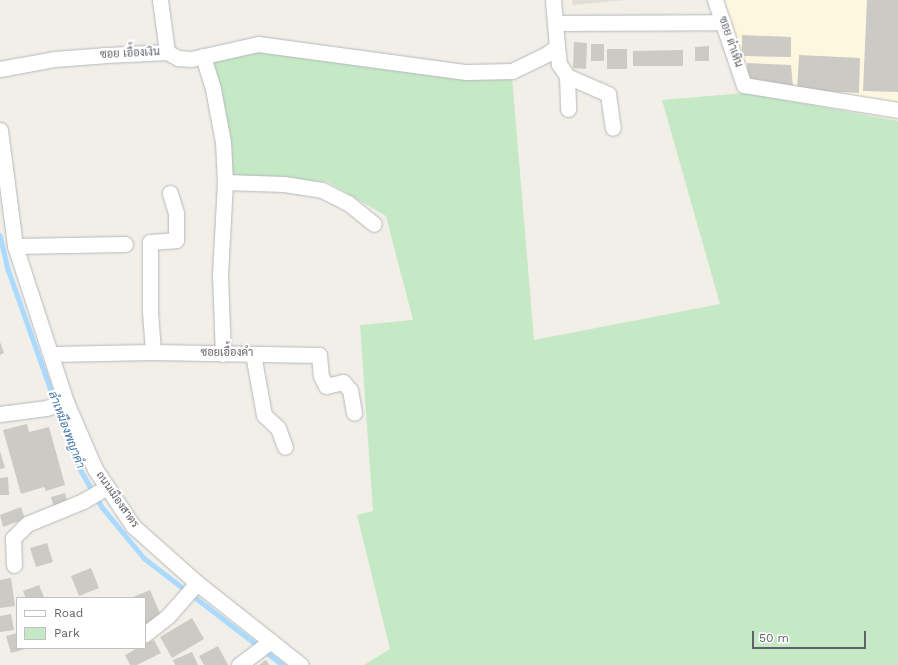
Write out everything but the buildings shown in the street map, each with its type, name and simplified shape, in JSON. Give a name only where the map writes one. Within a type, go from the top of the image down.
[{"type":"street","points":[[160,0],[167,52]]},
{"type":"street","points":[[552,0],[556,23],[559,64],[567,76],[568,109]]},
{"type":"street","name":"ซอย ต๋าเหิน","points":[[715,0],[744,85],[898,110]]},
{"type":"street","points":[[556,23],[722,22]]},
{"type":"street","name":"ซอย เอื้องเงิน","points":[[0,69],[55,59],[167,52],[178,58],[203,56],[258,44],[466,72],[512,71],[548,54],[557,46]]},
{"type":"street","points":[[203,56],[213,89],[222,130],[225,182],[220,274],[223,354]]},
{"type":"street","points":[[567,76],[608,94],[613,128]]},
{"type":"street","name":"ถนนเมืองสาตร","points":[[0,130],[15,246],[51,354],[57,405],[95,469],[103,490],[133,526],[195,586],[268,643],[301,665]]},
{"type":"street","points":[[225,182],[284,184],[322,190],[348,203],[374,224]]},
{"type":"street","points":[[153,352],[150,311],[150,242],[176,240],[176,212],[170,193]]},
{"type":"street","points":[[15,246],[125,244]]},
{"type":"street","name":"ซอยเอื้องคำ","points":[[51,354],[153,352],[319,355],[322,376],[326,386],[343,382],[350,390],[354,413]]},
{"type":"street","points":[[253,354],[264,415],[278,428],[285,447]]},
{"type":"street","points":[[0,414],[57,405]]},
{"type":"street","points":[[14,565],[13,538],[27,524],[103,490]]},
{"type":"street","points":[[146,633],[175,607],[195,586]]},
{"type":"street","points":[[239,665],[268,643]]},
{"type":"shaded area","points":[[572,0],[625,0],[573,5]]},
{"type":"shaded area","points":[[724,0],[898,0],[898,119],[748,91]]},
{"type":"green space","points":[[260,49],[512,77],[534,340],[720,304],[662,100],[745,93],[898,121],[898,665],[364,665],[390,649],[357,515],[373,511],[360,325],[413,320],[386,216],[328,182],[230,175],[228,124],[210,60]]},
{"type":"waterway","name":"ลำเหมืองพญาคำ","points":[[0,235],[8,269],[77,464],[102,507],[144,558],[283,665]]}]
